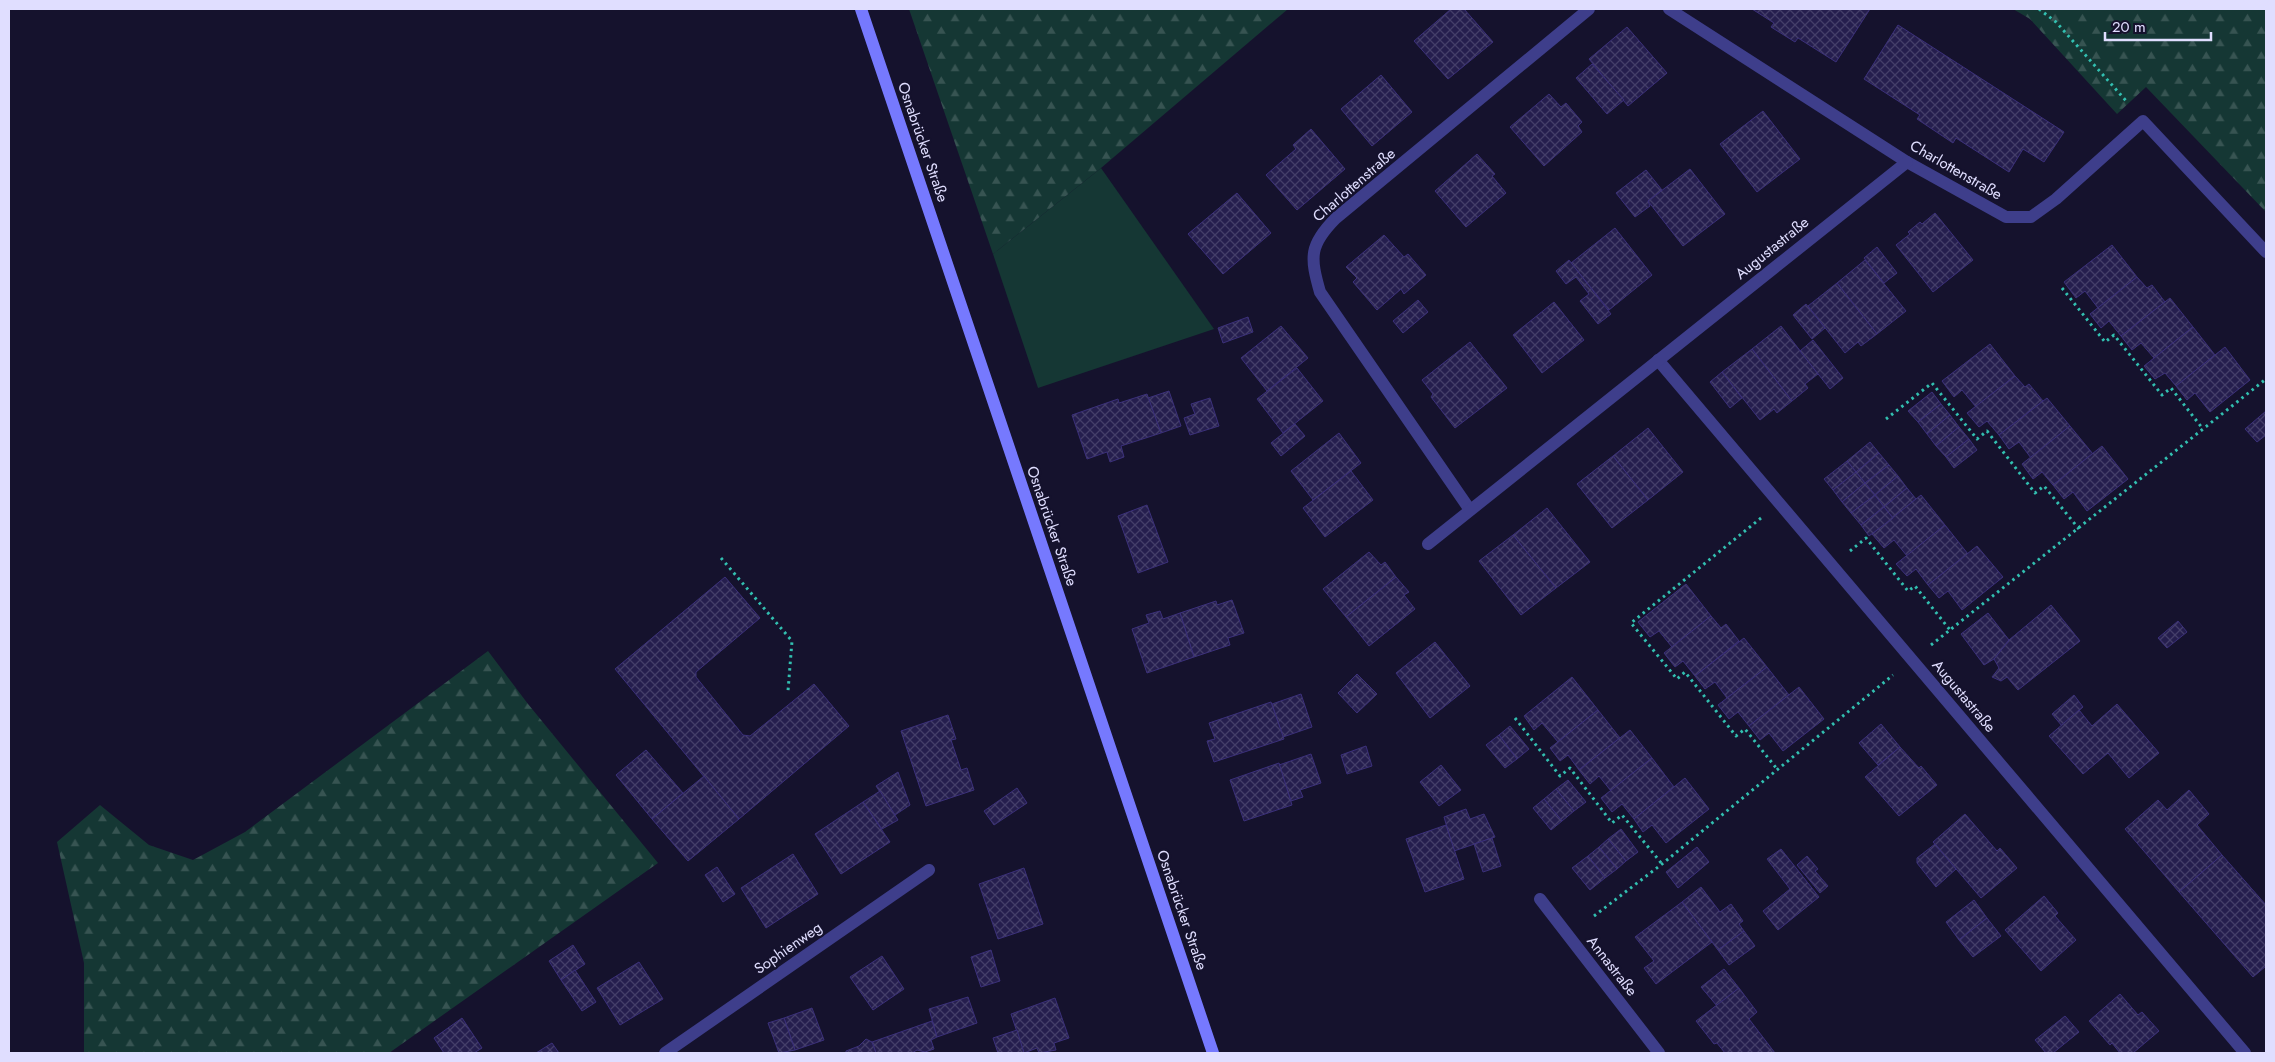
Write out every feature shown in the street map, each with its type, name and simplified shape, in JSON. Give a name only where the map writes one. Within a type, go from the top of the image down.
[{"type":"main road","name":"Osnabrücker Straße","points":[[861,9],[1213,1053]]},
{"type":"street","name":"Charlottenstraße","points":[[1470,510],[1320,292],[1313,267],[1314,247],[1322,232],[1336,218],[1589,9]]},
{"type":"street","name":"Charlottenstraße","points":[[1669,9],[1907,162],[2006,217],[2031,217],[2056,199],[2143,121]]},
{"type":"street","points":[[2143,121],[2266,252]]},
{"type":"street","name":"Augustastraße","points":[[1428,544],[1907,162]]},
{"type":"street","name":"Augustastraße","points":[[1658,360],[2245,1053]]},
{"type":"street","name":"Sophienweg","points":[[665,1053],[929,870]]},
{"type":"street","name":"Annastraße","points":[[1540,899],[1659,1053]]},
{"type":"path","points":[[2039,9],[2056,22],[2143,121]]},
{"type":"path","points":[[2062,288],[2106,342],[2114,335],[2162,395],[2171,388],[2203,429]]},
{"type":"path","points":[[1594,916],[1662,864],[1912,660],[2266,379]]},
{"type":"path","points":[[1886,419],[1932,382],[1977,439],[1987,431],[2035,493],[2044,486],[2079,529]]},
{"type":"path","points":[[1777,769],[1745,729],[1736,736],[1684,672],[1677,679],[1631,623],[1780,503]]},
{"type":"path","points":[[1832,566],[1866,538],[1908,591],[1915,586],[1950,630]]},
{"type":"path","points":[[721,558],[792,641],[788,691]]},
{"type":"path","points":[[1515,718],[1560,776],[1570,768],[1612,823],[1622,815],[1662,864]]},
{"type":"green space","points":[[909,9],[1288,9],[1101,168],[993,254]]},
{"type":"green space","points":[[2013,9],[2266,9],[2266,212],[2146,87],[2117,114],[2030,19]]},
{"type":"green space","points":[[1101,168],[1214,329],[1038,388],[993,254]]},
{"type":"green space","points":[[488,651],[528,704],[658,863],[389,1053],[84,1053],[84,963],[57,842],[100,805],[149,845],[193,860],[245,832]]},
{"type":"building","points":[[1451,9],[1464,9],[1493,42],[1448,79],[1414,41]]},
{"type":"building","points":[[1752,9],[1870,9],[1836,62],[1798,38],[1795,42],[1771,27],[1774,23]]},
{"type":"building","points":[[1898,25],[2064,132],[2044,162],[2023,149],[2009,172],[1956,138],[1953,143],[1917,119],[1920,115],[1864,79]]},
{"type":"building","points":[[1627,27],[1667,73],[1628,106],[1589,59]]},
{"type":"building","points":[[1592,64],[1624,100],[1607,114],[1576,78]]},
{"type":"building","points":[[1381,75],[1412,112],[1372,146],[1341,109]]},
{"type":"building","points":[[1549,94],[1561,107],[1566,103],[1582,122],[1578,126],[1582,132],[1544,166],[1510,127]]},
{"type":"building","points":[[1763,111],[1800,159],[1757,192],[1720,144]]},
{"type":"building","points":[[1311,129],[1345,169],[1297,210],[1266,175],[1296,149],[1293,145]]},
{"type":"building","points":[[1477,154],[1495,174],[1492,176],[1506,193],[1466,227],[1435,191]]},
{"type":"building","points":[[1690,169],[1725,214],[1683,246],[1648,201]]},
{"type":"building","points":[[1646,170],[1662,190],[1648,201],[1650,206],[1635,217],[1616,193]]},
{"type":"building","points":[[1237,193],[1271,233],[1223,274],[1188,234]]},
{"type":"building","points":[[1935,213],[1973,260],[1933,292],[1896,245],[1910,234],[1908,232],[1920,222],[1922,224]]},
{"type":"building","points":[[1615,228],[1652,275],[1609,310],[1571,263]]},
{"type":"building","points":[[1384,235],[1404,257],[1408,254],[1426,275],[1404,294],[1401,289],[1377,310],[1353,282],[1357,278],[1346,267]]},
{"type":"building","points":[[2112,245],[2137,277],[2098,308],[2085,291],[2076,298],[2064,282]]},
{"type":"building","points":[[1877,247],[1897,273],[1884,283],[1864,258]]},
{"type":"building","points":[[1569,260],[1611,314],[1598,324],[1580,301],[1589,294],[1576,277],[1566,284],[1556,271]]},
{"type":"building","points":[[1865,260],[1906,311],[1877,334],[1837,283]]},
{"type":"building","points":[[2137,277],[2147,288],[2152,285],[2165,302],[2121,336],[2109,321],[2101,328],[2090,314]]},
{"type":"building","points":[[1837,283],[1877,334],[1861,346],[1858,342],[1845,353],[1808,306]]},
{"type":"building","points":[[2170,298],[2193,327],[2154,358],[2141,343],[2132,350],[2121,336]]},
{"type":"building","points":[[1418,300],[1428,312],[1403,333],[1393,321]]},
{"type":"building","points":[[1554,302],[1584,340],[1542,373],[1513,335]]},
{"type":"building","points":[[1806,304],[1825,328],[1812,339],[1793,315]]},
{"type":"building","points":[[1248,317],[1253,332],[1223,343],[1218,328]]},
{"type":"building","points":[[1281,326],[1308,358],[1267,391],[1241,358]]},
{"type":"building","points":[[1781,326],[1818,374],[1805,384],[1808,388],[1792,401],[1752,349]]},
{"type":"building","points":[[2193,327],[2215,355],[2176,386],[2165,373],[2155,379],[2144,366]]},
{"type":"building","points":[[1813,340],[1843,378],[1830,389],[1800,351]]},
{"type":"building","points":[[1470,342],[1507,388],[1455,428],[1431,397],[1433,394],[1422,380]]},
{"type":"building","points":[[1990,344],[2015,376],[1976,407],[1962,390],[1954,397],[1942,381]]},
{"type":"building","points":[[2225,347],[2250,380],[2210,412],[2195,393],[2187,400],[2176,386]]},
{"type":"building","points":[[1752,349],[1792,401],[1777,413],[1774,409],[1760,420],[1722,372]]},
{"type":"building","points":[[1297,368],[1323,401],[1283,433],[1257,399]]},
{"type":"building","points":[[1722,372],[1742,398],[1730,408],[1710,382]]},
{"type":"building","points":[[2015,376],[2025,387],[2029,384],[2043,401],[1999,435],[1987,421],[1979,427],[1967,413]]},
{"type":"building","points":[[1169,391],[1181,426],[1161,433],[1148,398]]},
{"type":"building","points":[[1932,392],[1941,404],[1918,422],[1908,411]]},
{"type":"building","points":[[1147,394],[1161,433],[1121,446],[1124,457],[1110,462],[1107,452],[1087,459],[1072,415],[1118,399],[1119,403]]},
{"type":"building","points":[[1210,398],[1219,426],[1190,435],[1184,418],[1195,414],[1191,404]]},
{"type":"building","points":[[2047,398],[2070,426],[2031,458],[2019,442],[2009,449],[1999,435]]},
{"type":"building","points":[[1941,404],[1950,415],[1927,434],[1918,422]]},
{"type":"building","points":[[2266,411],[2266,435],[2257,442],[2245,429]]},
{"type":"building","points":[[1950,415],[1959,427],[1936,446],[1927,434]]},
{"type":"building","points":[[1295,424],[1305,436],[1281,456],[1271,443]]},
{"type":"building","points":[[2070,426],[2093,454],[2053,485],[2042,472],[2033,479],[2022,464]]},
{"type":"building","points":[[1959,427],[1969,439],[1946,457],[1936,446]]},
{"type":"building","points":[[1648,428],[1683,472],[1648,500],[1613,456]]},
{"type":"building","points":[[1339,433],[1361,463],[1313,500],[1291,471]]},
{"type":"building","points":[[1969,439],[1977,450],[1954,468],[1946,457]]},
{"type":"building","points":[[1870,442],[1879,453],[1856,472],[1847,461]]},
{"type":"building","points":[[2102,446],[2128,479],[2087,511],[2073,492],[2064,499],[2053,485]]},
{"type":"building","points":[[1879,453],[1889,465],[1865,483],[1856,472]]},
{"type":"building","points":[[1613,456],[1648,500],[1612,528],[1577,484]]},
{"type":"building","points":[[1847,461],[1856,472],[1833,490],[1824,479]]},
{"type":"building","points":[[1889,465],[1898,476],[1875,495],[1865,483]]},
{"type":"building","points":[[1351,471],[1373,500],[1325,537],[1303,508]]},
{"type":"building","points":[[1856,472],[1865,483],[1842,502],[1833,490]]},
{"type":"building","points":[[1898,476],[1907,488],[1884,507],[1875,495]]},
{"type":"building","points":[[1865,483],[1875,495],[1851,513],[1842,502]]},
{"type":"building","points":[[1907,488],[1916,499],[1893,518],[1884,507]]},
{"type":"building","points":[[1875,495],[1884,507],[1861,525],[1851,513]]},
{"type":"building","points":[[1921,495],[1945,525],[1907,556],[1894,540],[1884,548],[1872,534]]},
{"type":"building","points":[[1147,505],[1168,562],[1138,573],[1118,516]]},
{"type":"building","points":[[1884,507],[1893,518],[1869,536],[1861,525]]},
{"type":"building","points":[[1547,508],[1590,562],[1556,588],[1513,535]]},
{"type":"building","points":[[1945,525],[1968,554],[1928,585],[1916,569],[1907,576],[1896,564]]},
{"type":"building","points":[[1513,535],[1556,588],[1521,615],[1479,561]]},
{"type":"building","points":[[1977,546],[2003,577],[1962,610],[1948,591],[1939,598],[1928,585]]},
{"type":"building","points":[[1369,552],[1381,565],[1385,562],[1396,577],[1346,617],[1323,589]]},
{"type":"building","points":[[725,577],[760,618],[696,672],[696,677],[743,735],[750,736],[814,684],[849,726],[739,819],[615,669]]},
{"type":"building","points":[[1396,577],[1409,592],[1404,595],[1415,609],[1369,646],[1346,617]]},
{"type":"building","points":[[1686,584],[1711,616],[1672,647],[1659,631],[1650,637],[1638,622]]},
{"type":"building","points":[[1232,600],[1244,633],[1228,638],[1230,645],[1194,657],[1180,613],[1216,601],[1217,605]]},
{"type":"building","points":[[2051,605],[2080,641],[2018,690],[2007,677],[2001,681],[1992,677],[1999,668],[1994,659],[2009,640]]},
{"type":"building","points":[[1160,611],[1163,619],[1180,613],[1194,657],[1147,673],[1132,629],[1149,623],[1146,615]]},
{"type":"building","points":[[1988,613],[2009,640],[1994,659],[1984,665],[1961,634]]},
{"type":"building","points":[[1711,616],[1721,628],[1726,624],[1739,641],[1695,676],[1683,661],[1675,667],[1664,653]]},
{"type":"building","points":[[2178,621],[2187,632],[2167,648],[2158,638]]},
{"type":"building","points":[[1744,638],[1767,667],[1727,698],[1715,682],[1705,689],[1695,676]]},
{"type":"building","points":[[1435,642],[1470,686],[1430,718],[1396,673]]},
{"type":"building","points":[[1767,667],[1789,695],[1749,726],[1738,712],[1729,719],[1718,705]]},
{"type":"building","points":[[1357,674],[1377,694],[1357,713],[1338,693]]},
{"type":"building","points":[[1572,677],[1598,710],[1558,742],[1542,723],[1534,730],[1524,716]]},
{"type":"building","points":[[1799,687],[1824,719],[1783,751],[1769,733],[1760,740],[1749,726]]},
{"type":"building","points":[[1301,694],[1312,727],[1283,737],[1272,704]]},
{"type":"building","points":[[2074,695],[2083,707],[2062,726],[2052,714]]},
{"type":"building","points":[[1271,702],[1284,739],[1214,762],[1207,741],[1215,739],[1209,723]]},
{"type":"building","points":[[2117,704],[2159,753],[2129,778],[2108,753],[2083,774],[2049,736],[2079,710],[2092,726]]},
{"type":"building","points":[[1598,710],[1620,738],[1579,770],[1568,755],[1560,761],[1550,748]]},
{"type":"building","points":[[948,715],[956,739],[951,740],[961,770],[967,768],[974,790],[926,806],[901,731]]},
{"type":"building","points":[[1881,724],[1900,747],[1878,765],[1859,743]]},
{"type":"building","points":[[1510,726],[1529,749],[1517,759],[1499,735]]},
{"type":"building","points":[[1630,730],[1652,758],[1611,791],[1599,776],[1590,784],[1579,770]]},
{"type":"building","points":[[1499,735],[1517,759],[1505,768],[1486,745]]},
{"type":"building","points":[[1366,746],[1372,766],[1347,774],[1341,755]]},
{"type":"building","points":[[1900,747],[1919,768],[1921,766],[1937,785],[1899,816],[1865,777]]},
{"type":"building","points":[[646,750],[683,793],[652,819],[616,775]]},
{"type":"building","points":[[1311,754],[1321,783],[1300,790],[1303,797],[1291,801],[1279,765]]},
{"type":"building","points":[[1652,758],[1674,787],[1634,819],[1622,804],[1612,812],[1601,798]]},
{"type":"building","points":[[1279,763],[1292,805],[1244,821],[1230,780]]},
{"type":"building","points":[[1441,765],[1461,790],[1439,806],[1420,782]]},
{"type":"building","points":[[898,772],[910,805],[895,815],[876,786]]},
{"type":"building","points":[[704,776],[739,819],[688,861],[652,819]]},
{"type":"building","points":[[1685,778],[1709,809],[1666,843],[1652,825],[1643,832],[1634,819]]},
{"type":"building","points":[[1568,780],[1586,802],[1574,811],[1556,789]]},
{"type":"building","points":[[1017,788],[1027,803],[994,825],[984,811]]},
{"type":"building","points":[[1556,789],[1574,811],[1562,821],[1544,799]]},
{"type":"building","points":[[2189,790],[2209,814],[2197,825],[2222,855],[2179,892],[2125,829],[2158,800],[2167,810]]},
{"type":"building","points":[[880,791],[898,820],[882,829],[863,802]]},
{"type":"building","points":[[1544,799],[1562,821],[1551,830],[1533,808]]},
{"type":"building","points":[[863,802],[890,842],[841,874],[815,834]]},
{"type":"building","points":[[1466,809],[1470,819],[1484,814],[1495,837],[1454,851],[1444,817]]},
{"type":"building","points":[[1965,814],[1997,851],[2000,848],[2017,868],[1981,898],[1933,842]]},
{"type":"building","points":[[1446,825],[1464,879],[1425,892],[1406,839]]},
{"type":"building","points":[[1621,829],[1638,852],[1626,861],[1608,839]]},
{"type":"building","points":[[1492,838],[1501,866],[1483,872],[1474,844]]},
{"type":"building","points":[[1608,839],[1626,861],[1617,869],[1599,847]]},
{"type":"building","points":[[1935,844],[1956,869],[1936,887],[1917,863],[1917,858]]},
{"type":"building","points":[[1599,847],[1617,869],[1605,878],[1588,856]]},
{"type":"building","points":[[1697,847],[1709,862],[1678,888],[1666,872]]},
{"type":"building","points":[[1781,849],[1819,897],[1778,930],[1763,911],[1790,889],[1767,859]]},
{"type":"building","points":[[793,854],[818,894],[766,928],[741,888]]},
{"type":"building","points":[[2222,855],[2266,905],[2266,966],[2253,977],[2179,892]]},
{"type":"building","points":[[1588,856],[1605,878],[1590,890],[1572,868]]},
{"type":"building","points":[[1807,856],[1818,869],[1815,871],[1828,886],[1820,893],[1797,865]]},
{"type":"building","points":[[717,867],[735,894],[723,902],[705,875]]},
{"type":"building","points":[[1024,868],[1043,924],[998,939],[979,884]]},
{"type":"building","points":[[1701,887],[1720,912],[1731,904],[1743,921],[1739,924],[1744,931],[1718,950],[1682,902]]},
{"type":"building","points":[[2044,896],[2058,913],[2055,916],[2076,940],[2041,971],[2005,930]]},
{"type":"building","points":[[1974,900],[1987,918],[1959,940],[1946,922]]},
{"type":"building","points":[[1682,902],[1712,942],[1656,984],[1644,968],[1654,961],[1635,937]]},
{"type":"building","points":[[1987,918],[2001,936],[1973,957],[1959,940]]},
{"type":"building","points":[[1744,931],[1755,946],[1729,965],[1718,950]]},
{"type":"building","points":[[573,945],[585,964],[561,980],[549,961]]},
{"type":"building","points":[[991,950],[1000,981],[981,987],[971,957]]},
{"type":"building","points":[[882,956],[904,989],[873,1010],[850,977]]},
{"type":"building","points":[[639,962],[663,999],[620,1025],[597,988]]},
{"type":"building","points":[[1724,969],[1739,988],[1717,1006],[1701,987]]},
{"type":"building","points":[[575,970],[596,1002],[582,1011],[561,980]]},
{"type":"building","points":[[1739,988],[1757,1012],[1749,1019],[1775,1053],[1725,1053],[1717,1043],[1714,1044],[1696,1021]]},
{"type":"building","points":[[2120,994],[2138,1015],[2142,1012],[2159,1031],[2133,1053],[2120,1053],[2112,1043],[2110,1045],[2089,1021]]},
{"type":"building","points":[[968,997],[977,1023],[937,1037],[929,1009]]},
{"type":"building","points":[[1055,998],[1069,1038],[1054,1043],[1056,1050],[1039,1053],[1037,1048],[1024,1053],[1011,1014]]},
{"type":"building","points":[[812,1008],[824,1040],[795,1050],[784,1018]]},
{"type":"building","points":[[2065,1016],[2079,1032],[2053,1053],[2046,1053],[2035,1040]]},
{"type":"building","points":[[462,1018],[482,1048],[474,1053],[444,1053],[434,1038]]},
{"type":"building","points":[[784,1018],[795,1050],[779,1053],[768,1023]]},
{"type":"building","points":[[932,1021],[937,1037],[931,1040],[934,1049],[925,1052],[917,1050],[912,1053],[876,1053],[872,1042]]},
{"type":"building","points":[[1017,1030],[1024,1053],[998,1053],[993,1038]]},
{"type":"building","points":[[866,1039],[872,1042],[876,1053],[846,1053],[846,1051],[859,1046]]},
{"type":"building","points":[[552,1043],[559,1053],[536,1053]]}]
